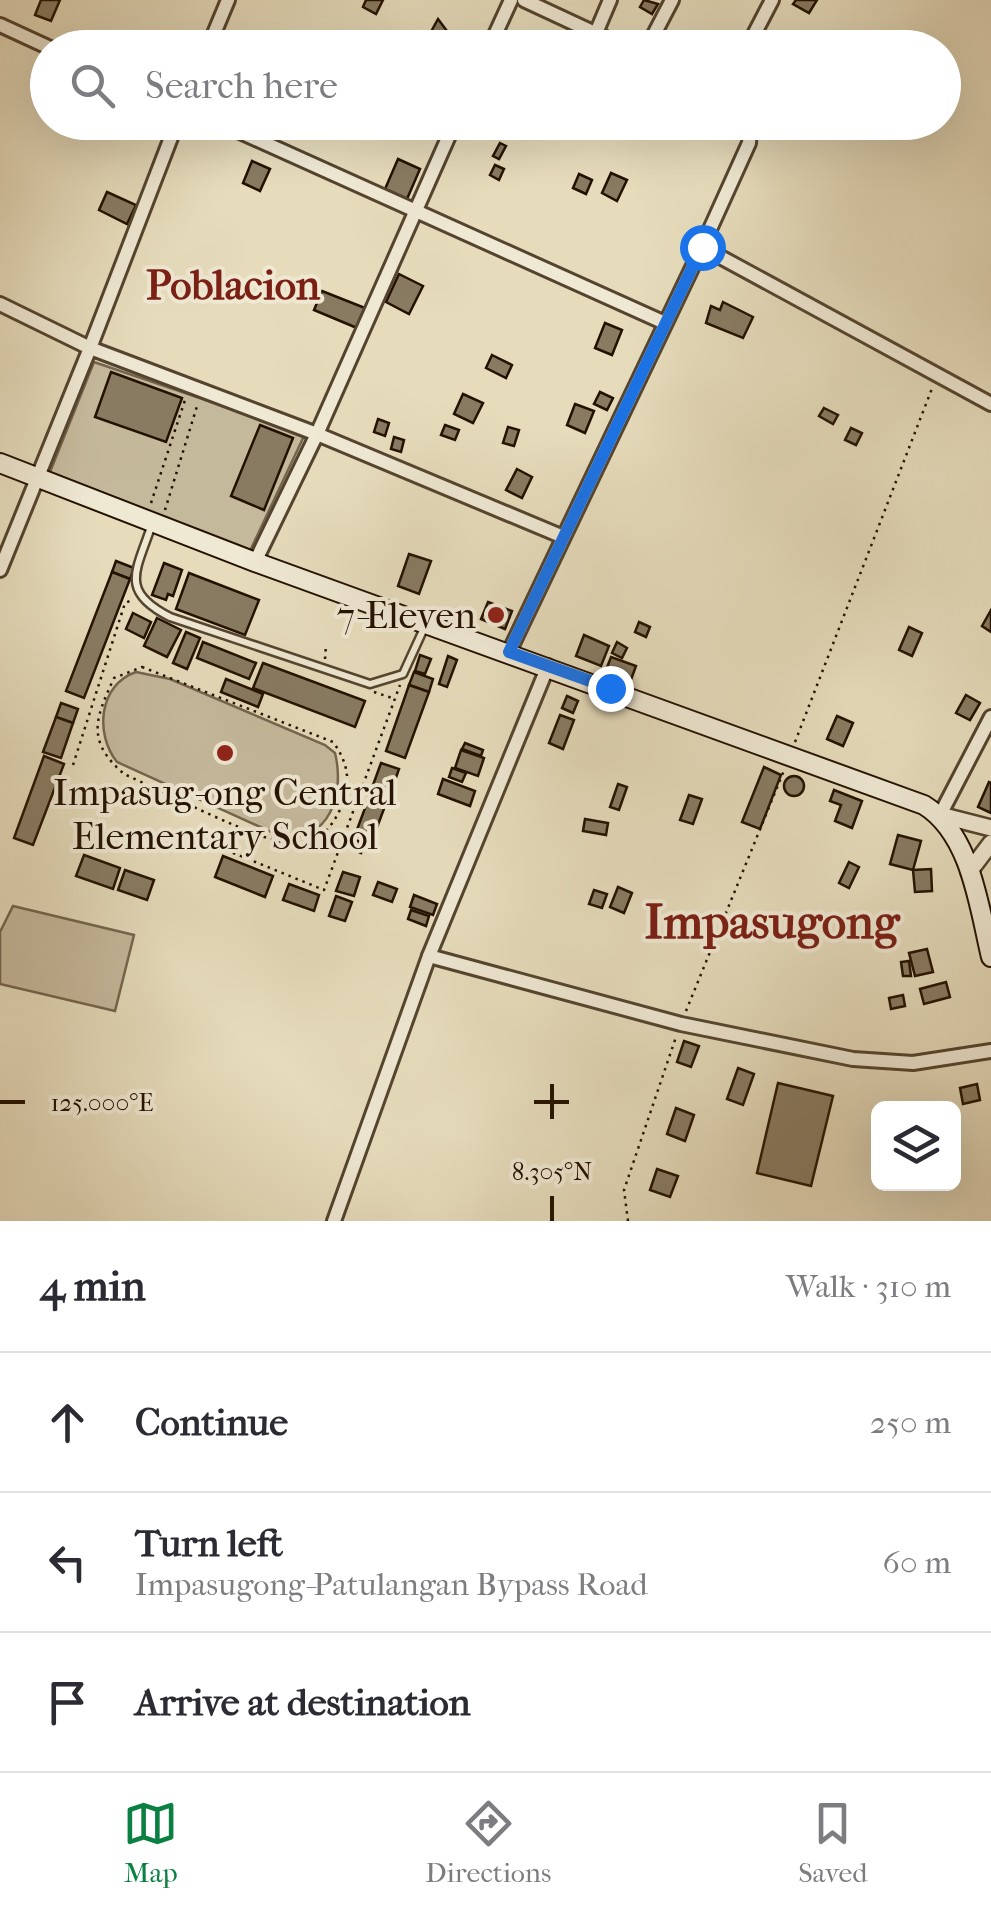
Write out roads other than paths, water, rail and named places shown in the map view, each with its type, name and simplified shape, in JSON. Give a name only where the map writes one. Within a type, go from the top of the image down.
[{"type":"main road","points":[[0,462],[254,562],[906,796],[940,814],[969,872],[990,953]]},
{"type":"street","points":[[216,30],[228,0]]},
{"type":"street","points":[[497,30],[511,0]]},
{"type":"street","points":[[524,0],[589,30]]},
{"type":"street","points":[[597,30],[610,0]]},
{"type":"street","points":[[656,30],[672,0]]},
{"type":"street","points":[[756,30],[772,0]]},
{"type":"street","points":[[0,25],[30,39]]},
{"type":"street","points":[[0,570],[170,140]]},
{"type":"street","points":[[258,140],[665,323]]},
{"type":"street","points":[[254,562],[317,434],[448,140]]},
{"type":"street","points":[[509,652],[749,140]]},
{"type":"street","points":[[702,247],[991,404]]},
{"type":"street","points":[[0,304],[90,348],[317,434],[561,536]]},
{"type":"street","points":[[334,1221],[428,956],[548,666]]},
{"type":"street","points":[[991,717],[940,814],[991,828]]},
{"type":"street","points":[[969,872],[991,843]]},
{"type":"street","points":[[428,956],[681,1024],[885,1063],[991,1051]]},
{"type":"lane","points":[[152,523],[134,575],[140,596],[170,617],[370,684],[402,674],[427,622]]},
{"type":"place","name":"7-Eleven","points":[[496,615]]},
{"type":"place","name":"Impasug-ong Central Elementary School","points":[[225,753]]},
{"type":"district","name":"Poblacion","points":[[233,285]]},
{"type":"district","name":"Impasugong","points":[[772,922]]}]
